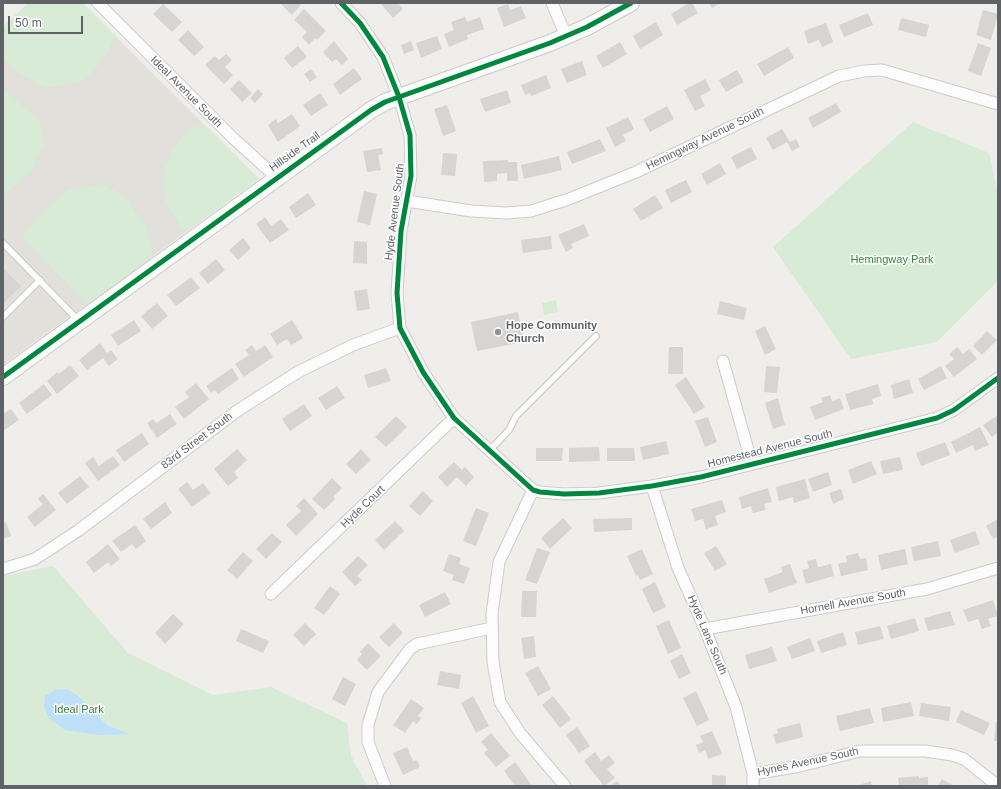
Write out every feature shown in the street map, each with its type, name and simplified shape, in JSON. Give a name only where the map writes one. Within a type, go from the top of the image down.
[{"type":"street","name":"Ideal Avenue South","points":[[98,3],[232,138],[277,178]]},
{"type":"street","name":"Hyde Avenue South","points":[[340,3],[360,23],[373,40],[383,57],[399,97],[410,135],[412,157],[407,201],[401,231],[397,293],[400,328],[423,372],[454,418],[533,490]]},
{"type":"street","points":[[552,3],[566,36]]},
{"type":"street","name":"Hillside Trail","points":[[3,377],[371,110],[385,102],[566,36],[587,27],[631,3]]},
{"type":"street","name":"Hemingway Avenue South","points":[[407,201],[471,211],[507,213],[531,211],[569,199],[636,172],[717,132],[839,76],[864,71],[882,70],[998,104]]},
{"type":"street","name":"83rd Street South","points":[[3,569],[35,559],[79,530],[231,415],[298,372],[353,345],[400,328]]},
{"type":"street","points":[[723,361],[752,464]]},
{"type":"street","name":"Homestead Avenue South","points":[[533,490],[564,494],[599,493],[652,486],[701,477],[936,418],[954,410],[998,378]]},
{"type":"street","name":"Hyde Court","points":[[271,594],[454,418]]},
{"type":"street","name":"Hyde Lane South","points":[[652,486],[678,568],[705,629],[736,707],[753,774],[752,786]]},
{"type":"street","points":[[533,490],[499,562],[492,614],[493,662],[500,702],[520,733],[565,786]]},
{"type":"street","name":"Hornell Avenue South","points":[[705,629],[927,590],[998,568]]},
{"type":"street","points":[[385,786],[368,742],[368,725],[378,692],[410,649],[417,644],[492,628]]},
{"type":"street","name":"Hynes Avenue South","points":[[753,774],[800,766],[860,751],[925,751],[964,758],[998,786]]},
{"type":"lane","points":[[3,243],[80,321]]},
{"type":"lane","points":[[3,317],[40,280]]},
{"type":"lane","points":[[490,450],[509,430],[516,416],[596,336]]},
{"type":"shaded area","points":[[28,3],[82,3],[259,179],[3,365],[3,27]]},
{"type":"green space","points":[[28,3],[83,3],[116,36],[104,58],[85,80],[45,88],[17,72],[3,58],[3,27]]},
{"type":"green space","points":[[3,89],[39,120],[44,146],[29,174],[3,196]]},
{"type":"green space","name":"Hemingway Park","points":[[913,122],[989,153],[998,193],[998,281],[937,342],[851,359],[773,247]]},
{"type":"green space","points":[[206,126],[259,179],[184,233],[166,201],[162,180],[172,149],[190,128]]},
{"type":"green space","points":[[102,184],[124,196],[147,227],[154,257],[88,306],[22,236],[36,220],[68,190]]},
{"type":"green space","points":[[556,300],[558,312],[544,315],[542,303]]},
{"type":"green space","name":"Ideal Park","points":[[53,566],[128,653],[213,695],[271,687],[347,723],[351,756],[367,786],[5,786],[3,784],[3,576]]},
{"type":"water","points":[[67,689],[78,696],[107,725],[129,734],[99,735],[65,730],[49,718],[44,707],[45,696],[55,690]]},
{"type":"building","points":[[280,3],[298,3],[301,5],[292,15]]},
{"type":"building","points":[[380,3],[398,3],[403,9],[393,18]]},
{"type":"building","points":[[689,3],[692,3],[698,13],[677,25],[671,14]]},
{"type":"building","points":[[709,3],[720,3],[712,8]]},
{"type":"building","points":[[163,4],[182,22],[172,32],[153,14]]},
{"type":"building","points":[[508,4],[510,10],[521,6],[526,18],[504,27],[497,8]]},
{"type":"building","points":[[304,9],[326,31],[317,40],[315,38],[309,45],[302,37],[307,32],[294,20]]},
{"type":"building","points":[[983,10],[998,14],[991,40],[976,35]]},
{"type":"building","points":[[868,13],[873,25],[844,37],[839,25]]},
{"type":"building","points":[[465,17],[467,22],[480,17],[484,29],[467,35],[468,39],[449,47],[444,34],[454,30],[451,22]]},
{"type":"building","points":[[901,18],[929,25],[926,37],[898,30]]},
{"type":"building","points":[[656,22],[663,35],[640,49],[633,36]]},
{"type":"building","points":[[826,23],[833,42],[822,47],[819,40],[808,44],[804,31]]},
{"type":"building","points":[[188,30],[204,47],[194,56],[178,40]]},
{"type":"building","points":[[437,36],[442,49],[421,58],[416,43]]},
{"type":"building","points":[[334,41],[348,59],[342,65],[336,59],[332,62],[323,52]]},
{"type":"building","points":[[411,41],[414,50],[404,54],[401,45]]},
{"type":"building","points":[[620,42],[627,54],[603,68],[596,56]]},
{"type":"building","points":[[978,43],[991,48],[981,76],[968,71]]},
{"type":"building","points":[[298,46],[307,57],[292,68],[284,58]]},
{"type":"building","points":[[788,47],[794,58],[764,76],[757,64]]},
{"type":"building","points":[[226,54],[232,60],[225,67],[233,75],[224,84],[205,65],[215,56],[219,60]]},
{"type":"building","points":[[582,61],[587,75],[567,83],[561,69]]},
{"type":"building","points":[[354,68],[362,79],[340,95],[333,84]]},
{"type":"building","points":[[311,69],[317,77],[310,82],[304,74]]},
{"type":"building","points":[[737,70],[744,82],[726,92],[719,80]]},
{"type":"building","points":[[546,75],[551,88],[531,96],[530,93],[525,95],[521,85]]},
{"type":"building","points":[[705,79],[711,90],[700,96],[705,106],[695,111],[684,90]]},
{"type":"building","points":[[239,80],[252,93],[242,102],[230,89]]},
{"type":"building","points":[[258,89],[263,94],[255,103],[250,98]]},
{"type":"building","points":[[507,90],[511,103],[485,112],[480,99]]},
{"type":"building","points":[[320,93],[328,105],[311,116],[303,105]]},
{"type":"building","points":[[836,103],[841,112],[813,128],[808,118]]},
{"type":"building","points":[[447,105],[456,131],[443,136],[434,109]]},
{"type":"building","points":[[667,106],[674,119],[650,132],[643,119]]},
{"type":"building","points":[[292,114],[300,126],[278,142],[268,125],[276,119],[278,123]]},
{"type":"building","points":[[628,117],[634,129],[623,135],[626,141],[615,147],[606,128]]},
{"type":"building","points":[[782,129],[790,142],[796,139],[800,147],[792,151],[787,142],[773,150],[766,138]]},
{"type":"building","points":[[600,139],[606,151],[572,164],[567,152]]},
{"type":"building","points":[[751,147],[757,159],[737,169],[731,157]]},
{"type":"building","points":[[382,148],[383,154],[378,155],[381,170],[367,172],[363,151]]},
{"type":"building","points":[[443,153],[457,154],[455,176],[441,175]]},
{"type":"building","points":[[559,156],[562,170],[524,179],[521,165]]},
{"type":"building","points":[[508,160],[508,162],[517,162],[518,181],[507,181],[507,173],[497,174],[497,181],[484,182],[483,161]]},
{"type":"building","points":[[720,163],[726,174],[707,185],[701,174]]},
{"type":"building","points":[[686,180],[692,192],[671,203],[665,190]]},
{"type":"building","points":[[364,191],[377,194],[370,225],[357,222]]},
{"type":"building","points":[[308,193],[316,205],[296,218],[289,207]]},
{"type":"building","points":[[655,195],[663,208],[641,221],[633,209]]},
{"type":"building","points":[[265,217],[271,226],[281,219],[289,230],[270,243],[256,224]]},
{"type":"building","points":[[584,224],[589,236],[571,244],[573,248],[566,252],[558,235]]},
{"type":"building","points":[[551,236],[552,249],[523,253],[521,240]]},
{"type":"building","points":[[243,238],[251,248],[238,260],[229,250]]},
{"type":"building","points":[[354,241],[367,242],[367,264],[353,263]]},
{"type":"building","points":[[216,259],[225,270],[208,284],[199,273]]},
{"type":"building","points":[[3,268],[21,286],[3,304]]},
{"type":"building","points":[[191,277],[200,288],[176,306],[167,295]]},
{"type":"building","points":[[367,289],[370,309],[357,311],[354,291]]},
{"type":"building","points":[[720,301],[747,308],[744,320],[717,314]]},
{"type":"building","points":[[157,303],[168,316],[152,329],[141,316]]},
{"type":"building","name":"Hope Community Church","points":[[518,312],[524,342],[477,351],[471,322]]},
{"type":"building","points":[[134,320],[141,331],[118,346],[111,335]]},
{"type":"building","points":[[292,320],[303,338],[291,345],[287,339],[277,345],[270,334]]},
{"type":"building","points":[[765,326],[776,349],[765,355],[755,331]]},
{"type":"building","points":[[987,331],[997,340],[982,355],[973,346]]},
{"type":"building","points":[[100,343],[107,353],[111,350],[118,359],[109,366],[103,358],[87,370],[79,360]]},
{"type":"building","points":[[252,345],[256,351],[265,345],[273,357],[244,377],[235,364],[249,355],[245,350]]},
{"type":"building","points":[[669,347],[683,347],[683,374],[668,374]]},
{"type":"building","points":[[957,347],[963,354],[969,349],[977,359],[954,377],[945,366],[954,359],[949,354]]},
{"type":"building","points":[[70,365],[79,376],[57,394],[47,381],[57,372],[59,374]]},
{"type":"building","points":[[766,366],[780,367],[777,393],[764,392]]},
{"type":"building","points":[[941,366],[947,378],[924,390],[918,379]]},
{"type":"building","points":[[232,368],[239,379],[218,394],[215,390],[211,393],[206,386]]},
{"type":"building","points":[[386,368],[391,381],[368,388],[364,375]]},
{"type":"building","points":[[686,377],[705,407],[694,414],[675,385]]},
{"type":"building","points":[[909,379],[913,393],[894,399],[891,385]]},
{"type":"building","points":[[196,383],[209,399],[184,419],[175,407],[189,397],[185,392]]},
{"type":"building","points":[[44,384],[52,395],[27,414],[19,403]]},
{"type":"building","points":[[878,384],[881,396],[872,399],[873,404],[850,410],[845,394]]},
{"type":"building","points":[[337,386],[345,398],[326,410],[318,398]]},
{"type":"building","points":[[830,395],[832,401],[840,398],[844,409],[815,420],[810,407],[823,402],[821,398]]},
{"type":"building","points":[[778,398],[785,425],[773,429],[765,403]]},
{"type":"building","points":[[304,404],[312,416],[290,431],[282,419]]},
{"type":"building","points":[[11,409],[19,420],[3,431],[3,414]]},
{"type":"building","points":[[170,414],[177,424],[157,438],[147,423],[153,419],[156,423]]},
{"type":"building","points":[[998,415],[998,432],[992,437],[983,425]]},
{"type":"building","points":[[396,416],[407,427],[386,447],[375,437]]},
{"type":"building","points":[[708,417],[717,442],[705,447],[695,421]]},
{"type":"building","points":[[980,427],[989,445],[975,451],[973,445],[956,453],[951,442]]},
{"type":"building","points":[[142,433],[149,444],[124,462],[116,450]]},
{"type":"building","points":[[666,441],[669,454],[643,460],[640,447]]},
{"type":"building","points":[[945,442],[950,455],[921,466],[916,453]]},
{"type":"building","points":[[599,447],[600,461],[569,462],[569,448]]},
{"type":"building","points":[[536,448],[563,448],[562,461],[536,461]]},
{"type":"building","points":[[607,448],[634,448],[635,461],[607,461]]},
{"type":"building","points":[[237,449],[247,460],[234,472],[238,478],[228,486],[214,469]]},
{"type":"building","points":[[361,449],[371,460],[356,474],[346,464]]},
{"type":"building","points":[[113,456],[120,465],[98,481],[85,463],[93,457],[99,466]]},
{"type":"building","points":[[900,457],[903,470],[883,474],[880,461]]},
{"type":"building","points":[[871,461],[877,474],[853,484],[848,470]]},
{"type":"building","points":[[454,462],[462,470],[465,467],[474,477],[466,486],[457,477],[447,487],[438,477]]},
{"type":"building","points":[[828,472],[832,485],[813,492],[808,479]]},
{"type":"building","points":[[80,476],[89,487],[67,504],[58,493]]},
{"type":"building","points":[[332,478],[342,488],[333,497],[335,499],[324,510],[312,499]]},
{"type":"building","points":[[805,479],[810,498],[794,503],[793,497],[779,501],[776,487]]},
{"type":"building","points":[[187,482],[193,490],[203,483],[211,493],[192,507],[178,489]]},
{"type":"building","points":[[768,488],[772,502],[764,504],[766,510],[753,513],[751,506],[742,509],[739,497]]},
{"type":"building","points":[[841,489],[844,499],[833,504],[829,493]]},
{"type":"building","points":[[423,491],[433,501],[420,516],[409,506]]},
{"type":"building","points":[[43,494],[56,510],[35,527],[27,517],[43,504],[38,499]]},
{"type":"building","points":[[304,498],[318,514],[296,536],[286,525],[301,511],[296,506]]},
{"type":"building","points":[[722,500],[726,512],[715,516],[718,525],[706,529],[703,519],[695,521],[691,509]]},
{"type":"building","points":[[165,502],[172,513],[151,529],[143,519]]},
{"type":"building","points":[[476,508],[489,513],[476,546],[463,541]]},
{"type":"building","points":[[563,518],[572,528],[550,549],[541,538]]},
{"type":"building","points":[[632,518],[632,530],[594,532],[593,519]]},
{"type":"building","points":[[998,519],[998,537],[993,539],[986,526]]},
{"type":"building","points":[[395,521],[404,531],[384,550],[375,540]]},
{"type":"building","points":[[6,522],[11,536],[3,539],[3,523]]},
{"type":"building","points":[[135,525],[146,541],[136,549],[132,544],[121,552],[112,541]]},
{"type":"building","points":[[975,531],[980,544],[955,553],[950,540]]},
{"type":"building","points":[[272,533],[282,542],[266,559],[256,549]]},
{"type":"building","points":[[938,541],[941,556],[914,561],[911,547]]},
{"type":"building","points":[[108,544],[120,559],[111,566],[108,562],[94,573],[86,562]]},
{"type":"building","points":[[716,546],[727,564],[715,571],[704,553]]},
{"type":"building","points":[[537,548],[550,552],[537,584],[525,580]]},
{"type":"building","points":[[642,549],[653,574],[640,580],[638,575],[636,576],[627,556]]},
{"type":"building","points":[[905,549],[908,564],[881,570],[878,555]]},
{"type":"building","points":[[243,552],[253,561],[237,579],[227,570]]},
{"type":"building","points":[[858,553],[860,559],[866,558],[868,570],[841,576],[838,564],[847,562],[846,556]]},
{"type":"building","points":[[449,554],[461,558],[459,564],[470,568],[464,584],[452,580],[454,575],[443,571]]},
{"type":"building","points":[[358,556],[368,565],[357,576],[362,580],[355,586],[342,572]]},
{"type":"building","points":[[816,559],[818,567],[831,564],[834,576],[806,584],[802,570],[809,568],[807,561]]},
{"type":"building","points":[[790,564],[797,583],[769,593],[764,579],[783,572],[781,567]]},
{"type":"building","points":[[655,582],[666,607],[653,613],[642,589]]},
{"type":"building","points":[[330,586],[340,594],[324,615],[314,608]]},
{"type":"building","points":[[522,591],[537,591],[536,617],[521,617]]},
{"type":"building","points":[[445,592],[451,604],[425,617],[419,605]]},
{"type":"building","points":[[993,600],[998,616],[988,619],[991,626],[982,629],[978,619],[968,622],[963,610]]},
{"type":"building","points":[[950,611],[955,625],[928,631],[924,618]]},
{"type":"building","points":[[173,614],[184,624],[165,644],[155,633]]},
{"type":"building","points":[[915,618],[919,631],[891,639],[887,626]]},
{"type":"building","points":[[669,620],[681,648],[668,654],[656,626]]},
{"type":"building","points":[[305,623],[316,634],[304,646],[293,635]]},
{"type":"building","points":[[394,623],[403,633],[389,647],[379,637]]},
{"type":"building","points":[[880,626],[884,639],[858,645],[855,632]]},
{"type":"building","points":[[241,629],[269,641],[263,653],[236,641]]},
{"type":"building","points":[[843,632],[847,645],[821,653],[817,641]]},
{"type":"building","points":[[534,636],[536,657],[524,659],[521,638]]},
{"type":"building","points":[[810,638],[815,651],[792,659],[787,647]]},
{"type":"building","points":[[368,643],[381,656],[367,670],[357,660],[362,654],[360,652]]},
{"type":"building","points":[[772,647],[777,661],[749,669],[745,655]]},
{"type":"building","points":[[682,654],[691,673],[679,679],[670,661]]},
{"type":"building","points":[[538,666],[551,689],[538,696],[525,673]]},
{"type":"building","points":[[440,671],[461,675],[459,689],[437,685]]},
{"type":"building","points":[[343,677],[356,684],[345,706],[332,699]]},
{"type":"building","points":[[696,691],[709,720],[697,726],[683,698]]},
{"type":"building","points":[[473,696],[489,726],[476,733],[461,703]]},
{"type":"building","points":[[553,696],[571,719],[560,728],[542,705]]},
{"type":"building","points":[[411,699],[424,708],[418,716],[421,718],[417,724],[413,721],[405,733],[393,725]]},
{"type":"building","points":[[911,702],[914,716],[883,722],[881,708]]},
{"type":"building","points":[[921,703],[951,707],[949,721],[919,716]]},
{"type":"building","points":[[870,708],[874,723],[840,731],[836,716]]},
{"type":"building","points":[[961,710],[990,723],[984,735],[956,722]]},
{"type":"building","points":[[996,722],[998,722],[998,741],[994,741]]},
{"type":"building","points":[[800,723],[803,737],[776,744],[773,734],[778,733],[777,729]]},
{"type":"building","points":[[577,727],[590,746],[579,753],[566,735]]},
{"type":"building","points":[[712,731],[722,754],[708,759],[705,750],[699,753],[696,745],[703,742],[700,736]]},
{"type":"building","points":[[491,733],[510,756],[496,767],[484,753],[488,750],[481,742]]},
{"type":"building","points":[[407,747],[413,761],[417,760],[420,767],[403,775],[393,753]]},
{"type":"building","points":[[595,752],[601,761],[609,755],[615,763],[607,769],[615,778],[604,786],[584,761]]},
{"type":"building","points":[[515,762],[532,786],[515,786],[504,771]]},
{"type":"building","points":[[712,775],[726,776],[726,786],[712,786]]},
{"type":"building","points":[[919,776],[919,778],[928,777],[928,786],[899,786],[898,778]]},
{"type":"building","points":[[942,779],[954,786],[938,786]]},
{"type":"building","points":[[617,781],[621,786],[610,786]]},
{"type":"building","points":[[871,781],[872,786],[856,786]]},
{"type":"cycle path","points":[[341,3],[360,23],[383,57],[399,97],[410,135],[411,176],[401,231],[397,293],[400,328],[423,372],[454,418],[533,490],[564,494],[599,493],[652,486],[701,477],[937,418],[954,410],[998,378]]},
{"type":"cycle path","points":[[3,377],[371,110],[385,102],[550,43],[587,27],[631,3]]},
{"type":"place","name":"Hope Community Church","points":[[498,332]]}]
